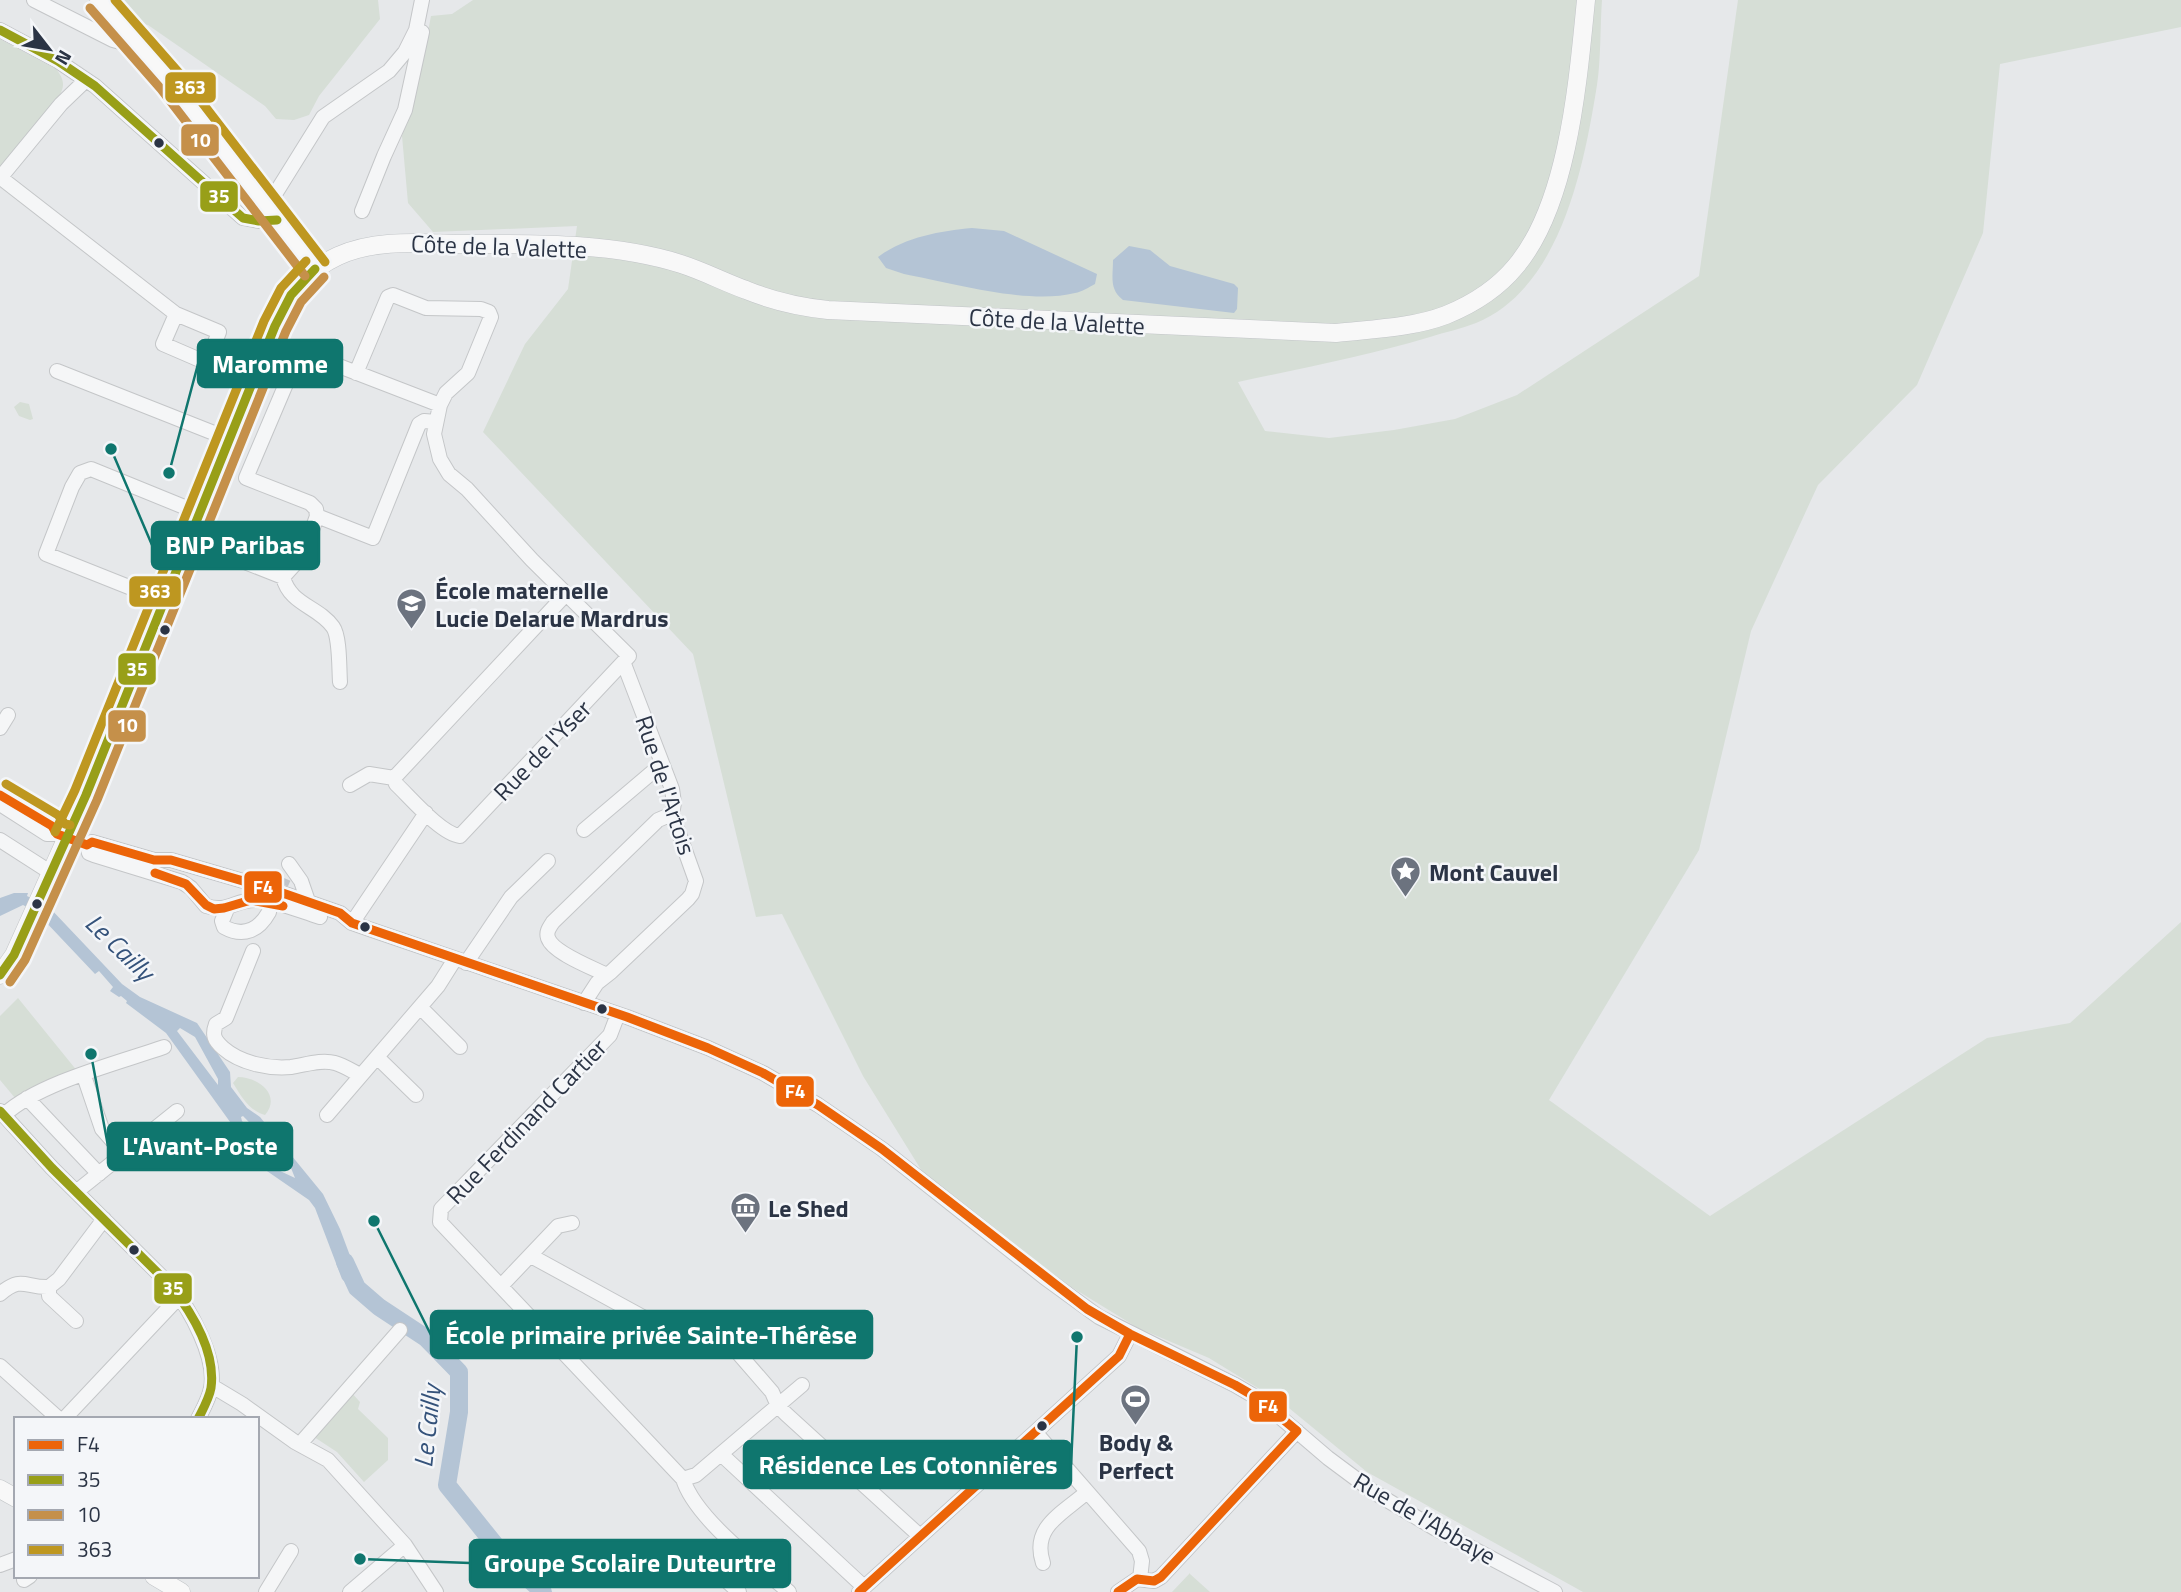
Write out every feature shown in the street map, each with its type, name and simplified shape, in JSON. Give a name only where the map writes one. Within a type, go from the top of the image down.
[{"type":"main road","points":[[0,975],[14,955],[50,872],[62,835],[86,795],[282,309],[315,269],[142,48],[99,0]]},
{"type":"main road","name":"Côte de la Valette","points":[[315,269],[356,249],[402,243],[573,247],[630,252],[682,264],[748,292],[783,303],[828,310],[1336,333],[1413,324],[1445,315],[1474,302],[1501,283],[1517,265],[1537,232],[1567,138],[1578,76],[1586,0]]},
{"type":"main road","points":[[159,1578],[198,1592]]},
{"type":"street","points":[[34,0],[113,40],[142,48]]},
{"type":"street","points":[[0,30],[58,61],[86,80],[243,218],[259,221],[272,213],[321,120],[389,71],[412,41],[422,0]]},
{"type":"street","points":[[362,211],[405,110],[423,26],[420,17]]},
{"type":"street","points":[[86,80],[61,104],[0,178],[176,314]]},
{"type":"street","points":[[282,577],[303,555],[317,516],[316,509],[310,503],[246,478],[300,351],[356,373],[440,405],[446,393],[468,373],[491,317],[489,312],[481,309],[426,308],[393,295],[388,297],[356,373]]},
{"type":"street","points":[[57,371],[229,439]]},
{"type":"street","name":"Rue de l'Artois","points":[[440,405],[436,422],[436,449],[449,474],[467,489],[532,561],[628,653],[629,657],[624,664],[674,796],[672,814],[695,875],[695,887],[688,899],[607,975]]},
{"type":"street","points":[[317,516],[373,538],[419,424],[424,421],[436,422]]},
{"type":"street","points":[[164,601],[46,554],[72,487],[80,473],[90,470],[199,513]]},
{"type":"street","points":[[188,540],[282,577]]},
{"type":"street","points":[[282,577],[286,591],[332,626],[338,638],[340,682]]},
{"type":"street","points":[[394,778],[566,594]]},
{"type":"street","name":"Rue de l'Yser","points":[[426,813],[452,835],[460,836],[624,664]]},
{"type":"street","points":[[583,830],[662,764]]},
{"type":"street","points":[[350,785],[369,774],[394,778]]},
{"type":"street","points":[[352,923],[426,813],[396,784],[394,778]]},
{"type":"street","points":[[0,795],[52,826],[62,835]]},
{"type":"street","points":[[0,804],[47,834],[62,835],[87,845],[92,842],[157,867],[191,888],[206,906],[230,907],[261,900],[337,922],[352,923]]},
{"type":"street","points":[[584,1003],[597,983],[607,975],[555,948],[548,939],[548,930],[553,922],[659,820],[672,814]]},
{"type":"street","points":[[0,840],[50,872]]},
{"type":"street","points":[[157,867],[171,860],[274,890],[340,913],[352,923]]},
{"type":"street","points":[[327,1115],[461,961],[511,897],[548,862]]},
{"type":"street","points":[[284,878],[289,864],[301,881],[309,904]]},
{"type":"street","points":[[234,879],[230,907],[222,921],[224,927],[245,933],[262,924],[269,912]]},
{"type":"street","name":"Rue de l'Abbaye","points":[[352,923],[623,1015],[763,1073],[882,1149],[1099,1317],[1259,1399],[1351,1476],[1401,1510],[1555,1592]]},
{"type":"street","points":[[253,951],[226,1018],[216,1024],[213,1034],[216,1041],[239,1058],[267,1066],[334,1062],[360,1075]]},
{"type":"street","points":[[420,1007],[460,1047]]},
{"type":"street","name":"Rue Ferdinand Cartier","points":[[623,1015],[610,1035],[441,1209],[440,1222],[683,1479],[687,1489],[720,1531],[780,1589]]},
{"type":"street","points":[[223,1027],[222,1031],[227,1040],[253,1061]]},
{"type":"street","points":[[164,1047],[27,1098],[1,1112],[180,1296],[204,1343],[212,1386],[199,1417]]},
{"type":"street","points":[[377,1057],[416,1095]]},
{"type":"street","points":[[84,1076],[102,1129],[124,1154]]},
{"type":"street","points":[[27,1098],[99,1174]]},
{"type":"street","points":[[76,1192],[177,1111]]},
{"type":"street","points":[[0,1294],[10,1285],[20,1282],[49,1287],[59,1279],[104,1219]]},
{"type":"street","points":[[502,1286],[558,1226],[572,1223]]},
{"type":"street","points":[[531,1256],[672,1333],[695,1333],[732,1346],[772,1392],[778,1406],[920,1536]]},
{"type":"street","points":[[49,1287],[49,1296],[76,1321]]},
{"type":"street","points":[[64,1417],[180,1296]]},
{"type":"street","points":[[300,1444],[400,1330]]},
{"type":"street","points":[[721,1454],[862,1590],[1119,1356],[1130,1334]]},
{"type":"street","points":[[0,1366],[60,1417]]},
{"type":"street","points":[[683,1479],[696,1475],[802,1385]]},
{"type":"street","points":[[212,1386],[335,1466],[405,1545],[436,1592]]},
{"type":"street","points":[[1118,1592],[1131,1582],[1140,1579],[1154,1581],[1161,1577],[1297,1431]]},
{"type":"street","points":[[1036,1433],[1141,1556],[1140,1579]]},
{"type":"street","points":[[1043,1563],[1038,1549],[1043,1530],[1087,1492]]},
{"type":"street","points":[[350,1592],[405,1545]]},
{"type":"street","points":[[265,1592],[290,1551]]},
{"type":"street","points":[[709,1565],[739,1592]]},
{"type":"shaded area","points":[[111,0],[378,0],[380,19],[319,96],[309,115],[294,120],[276,119],[265,106],[148,25],[131,21]]},
{"type":"shaded area","points":[[473,0],[1602,0],[1598,75],[1585,151],[1564,221],[1548,254],[1529,282],[1505,306],[1476,323],[1382,350],[1238,382],[1265,431],[1329,438],[1455,419],[1517,395],[1699,276],[1738,0],[2181,0],[2181,27],[2000,64],[1983,233],[1917,385],[1818,485],[1751,631],[1699,850],[1549,1100],[1710,1216],[1987,1038],[2070,1023],[2181,922],[2181,1592],[1583,1592],[1367,1472],[1284,1404],[1209,1358],[1138,1328],[946,1210],[863,1076],[782,914],[756,917],[693,654],[483,432],[525,344],[568,289],[577,226],[433,232],[408,203],[402,136],[431,16],[452,14]]},
{"type":"shaded area","points":[[0,39],[56,69],[63,84],[52,107],[0,171]]},
{"type":"shaded area","points":[[20,402],[29,404],[33,419],[19,416],[14,407]]},
{"type":"shaded area","points":[[18,998],[78,1072],[15,1098],[0,1080],[0,1016]]},
{"type":"shaded area","points":[[238,1077],[253,1080],[265,1088],[271,1101],[265,1115],[254,1110],[243,1098],[233,1083]]},
{"type":"shaded area","points":[[350,1391],[360,1402],[358,1409],[388,1438],[388,1460],[364,1482],[337,1452],[311,1435]]},
{"type":"shaded area","points":[[1190,1574],[1210,1592],[1172,1592]]},
{"type":"water","points":[[972,228],[1004,231],[1097,274],[1095,284],[1078,292],[1056,296],[1013,295],[904,274],[886,268],[878,257],[900,244],[923,236]]},
{"type":"water","points":[[1129,246],[1150,250],[1170,266],[1234,284],[1238,288],[1237,309],[1234,313],[1123,300],[1114,287],[1113,260]]},
{"type":"water","points":[[14,893],[28,893],[27,896],[48,906],[122,984],[140,997],[197,1023],[230,1072],[231,1087],[247,1108],[260,1117],[323,1194],[358,1277],[349,1286],[342,1279],[315,1208],[309,1200],[264,1169],[166,1033],[126,1003],[121,996],[110,991],[113,987],[99,971],[95,974],[42,918],[43,915],[23,905],[0,916],[0,898]],"holes":[[[180,1028],[195,1037],[218,1079],[218,1085],[177,1031]],[[243,1116],[289,1163],[295,1178],[278,1170],[262,1144],[242,1121]]]},
{"type":"waterway","name":"Le Cailly","points":[[345,1262],[357,1288],[379,1307],[426,1338],[459,1372],[459,1412],[447,1485],[504,1556],[543,1592]]},
{"type":"tunnel","points":[[273,903],[284,878]]},
{"type":"transit line","name":"363","points":[[115,0],[180,74],[325,262]]},
{"type":"transit line","name":"10","points":[[90,8],[161,89],[305,276]]},
{"type":"transit line","name":"35","points":[[0,30],[58,61],[95,86],[243,218],[277,220]]},
{"type":"transit line","name":"363","points":[[55,832],[75,790],[264,321],[281,288],[306,261]]},
{"type":"transit line","name":"35","points":[[0,975],[14,955],[86,795],[275,326],[291,295],[315,269]]},
{"type":"transit line","name":"10","points":[[10,982],[25,960],[97,800],[286,331],[301,302],[324,277]]},
{"type":"transit line","name":"363","points":[[6,784],[70,825]]},
{"type":"transit line","name":"F4","points":[[0,795],[52,826],[57,834],[87,845],[92,842],[154,860],[171,860],[274,890],[340,913],[352,923],[627,1017],[708,1048],[763,1073],[818,1105],[882,1149],[1087,1309],[1130,1334],[1235,1385],[1259,1399],[1297,1431],[1161,1577],[1154,1581],[1137,1579],[1118,1592]]},
{"type":"transit line","name":"F4","points":[[155,873],[186,884],[206,905],[214,909],[251,900],[283,906]]},
{"type":"transit line","name":"35","points":[[0,1111],[52,1168],[171,1286],[187,1308],[206,1347],[212,1374],[210,1392],[199,1417]]},
{"type":"transit line","name":"F4","points":[[859,1592],[1119,1356],[1130,1334]]},
{"type":"place","name":"BNP Paribas","points":[[111,449]]},
{"type":"place","name":"Maromme","points":[[169,473]]},
{"type":"place","name":"École maternelle Lucie Delarue Mardrus","points":[[412,631]]},
{"type":"place","name":"Mont Cauvel","points":[[1406,899]]},
{"type":"place","name":"L'Avant-Poste","points":[[91,1054]]},
{"type":"place","name":"École primaire privée Sainte-Thérèse","points":[[374,1221]]},
{"type":"place","name":"Le Shed","points":[[745,1235]]},
{"type":"place","name":"Résidence Les Cotonnières","points":[[1077,1337]]},
{"type":"place","name":"Body & Perfect","points":[[1136,1427]]},
{"type":"place","name":"Groupe Scolaire Duteurtre","points":[[360,1559]]}]
